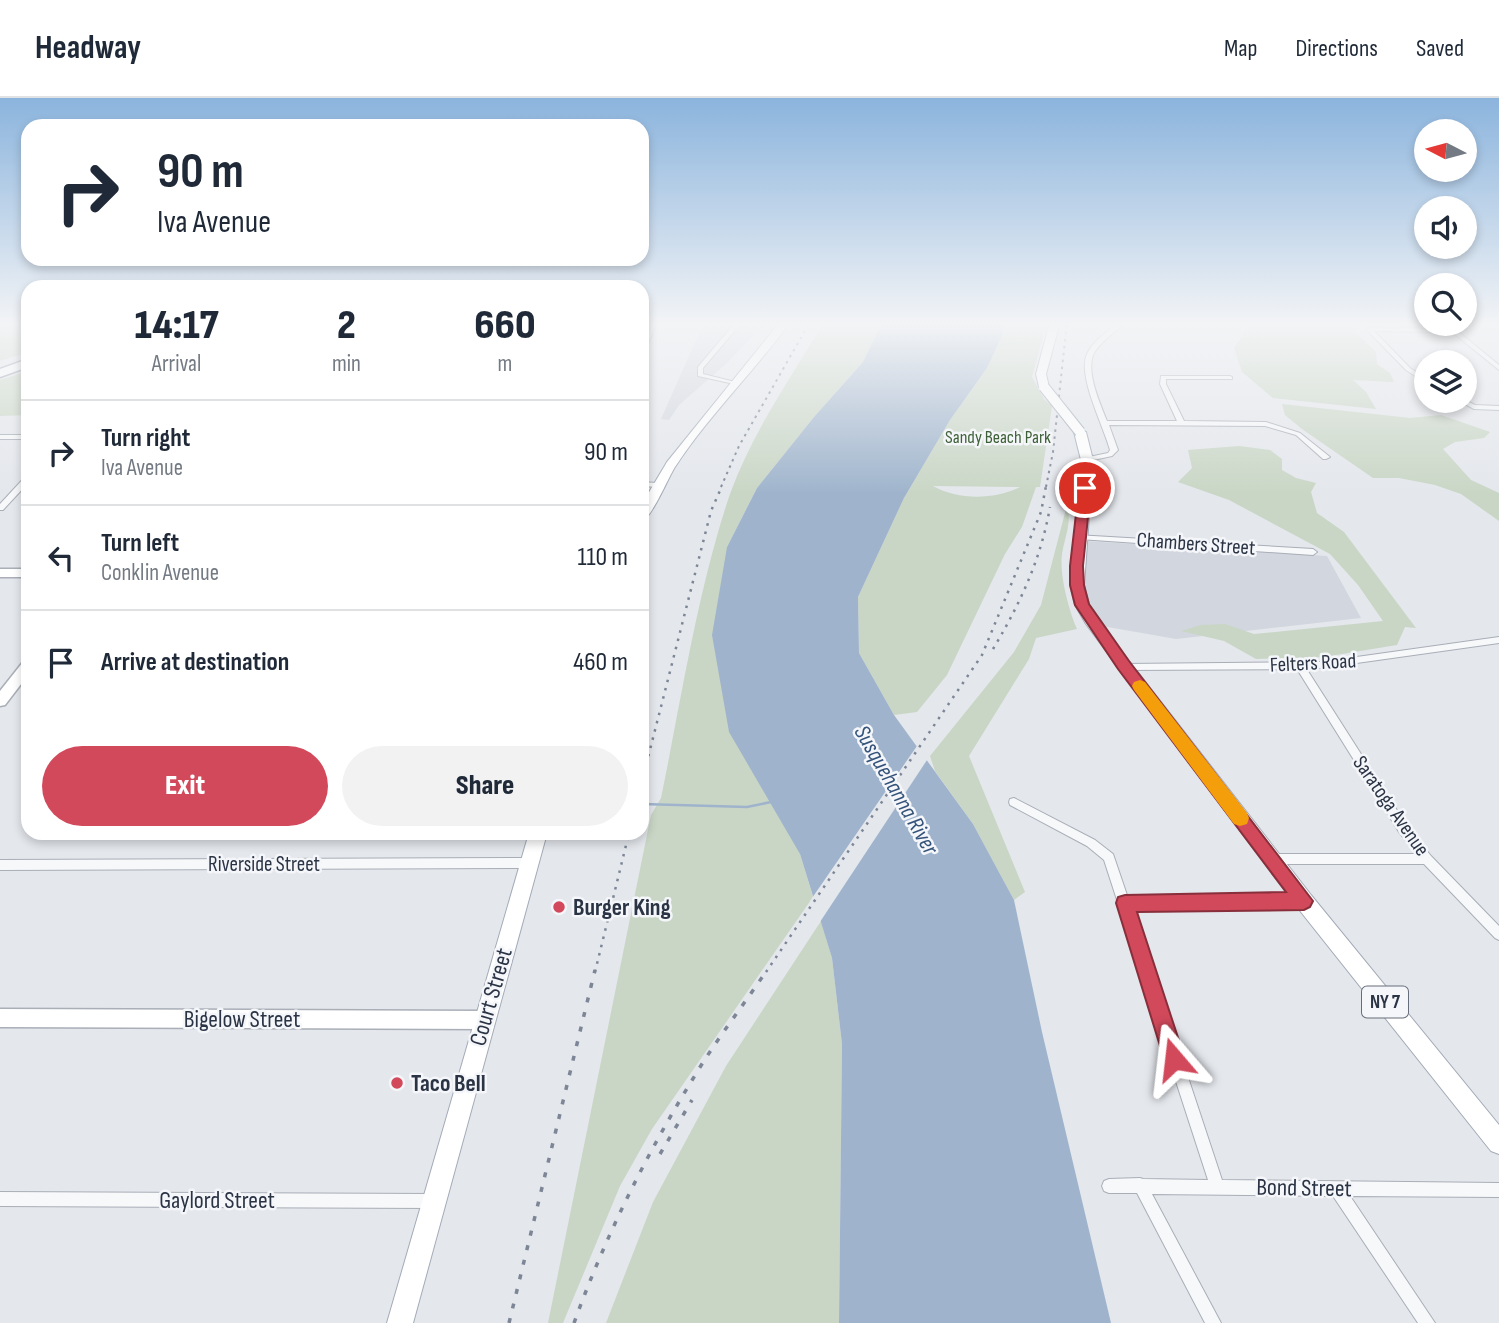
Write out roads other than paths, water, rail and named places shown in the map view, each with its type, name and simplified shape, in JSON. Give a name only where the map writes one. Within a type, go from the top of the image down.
[{"type":"main road","points":[[649,502],[682,447],[740,379]]},
{"type":"main road","name":"NY 7","points":[[1042,379],[1044,387],[1080,432],[1087,460],[1076,566],[1079,597],[1093,624],[1304,901],[1499,1143]]},
{"type":"main road","name":"Court Street","points":[[400,1323],[536,840]]},
{"type":"street","points":[[704,379],[735,386]]},
{"type":"street","points":[[1087,460],[1110,455],[1114,450],[1095,397],[1092,379]]},
{"type":"street","points":[[1163,379],[1181,423]]},
{"type":"street","points":[[1477,407],[1498,410]]},
{"type":"street","points":[[1105,423],[1279,426],[1298,434],[1326,457]]},
{"type":"street","points":[[0,437],[21,437]]},
{"type":"street","points":[[649,484],[657,485]]},
{"type":"street","points":[[0,509],[21,486]]},
{"type":"street","name":"Chambers Street","points":[[1079,537],[1313,552]]},
{"type":"street","points":[[0,573],[21,573]]},
{"type":"street","name":"Felters Road","points":[[1125,667],[1300,666],[1498,641]]},
{"type":"street","name":"Saratoga Avenue","points":[[1300,666],[1403,829],[1427,859],[1499,934]]},
{"type":"street","points":[[0,701],[21,675]]},
{"type":"street","points":[[1014,802],[1090,843],[1108,857],[1217,1186]]},
{"type":"street","points":[[1272,859],[1427,859]]},
{"type":"street","name":"Riverside Street","points":[[0,866],[529,863]]},
{"type":"street","points":[[1125,903],[1304,901]]},
{"type":"street","name":"Bigelow Street","points":[[0,1018],[485,1020]]},
{"type":"street","points":[[1140,1185],[1213,1323]]},
{"type":"street","name":"Bond Street","points":[[1109,1186],[1499,1190]]},
{"type":"street","points":[[1336,1188],[1427,1323]]},
{"type":"street","name":"Gaylord Street","points":[[0,1199],[435,1201]]},
{"type":"water","name":"Susquehanna River","points":[[848,379],[979,379],[950,420],[904,498],[858,597],[859,653],[894,715],[973,824],[1014,900],[1042,1032],[1111,1323],[839,1323],[842,1044],[832,958],[800,854],[729,732],[712,635],[727,547],[757,488]]},
{"type":"waterway","points":[[649,804],[747,807],[771,802]]},
{"type":"railway","points":[[721,487],[739,446],[777,379]]},
{"type":"railway","points":[[1046,487],[1053,452],[1061,379]]},
{"type":"railway","points":[[649,754],[711,511],[722,486]]},
{"type":"railway","points":[[766,972],[982,655],[1041,512],[1046,486]]},
{"type":"railway","points":[[993,649],[1028,581],[1041,545],[1050,507]]},
{"type":"railway","points":[[595,972],[627,840]]},
{"type":"railway","points":[[509,1323],[595,970]]},
{"type":"railway","points":[[574,1323],[613,1228],[659,1136],[702,1063],[767,970]]},
{"type":"railway","points":[[660,1154],[692,1100]]},
{"type":"place","name":"Burger King","points":[[559,907]]},
{"type":"place","name":"Taco Bell","points":[[397,1083]]},
{"type":"park label","name":"Sandy Beach Park","points":[[998,437]]}]
